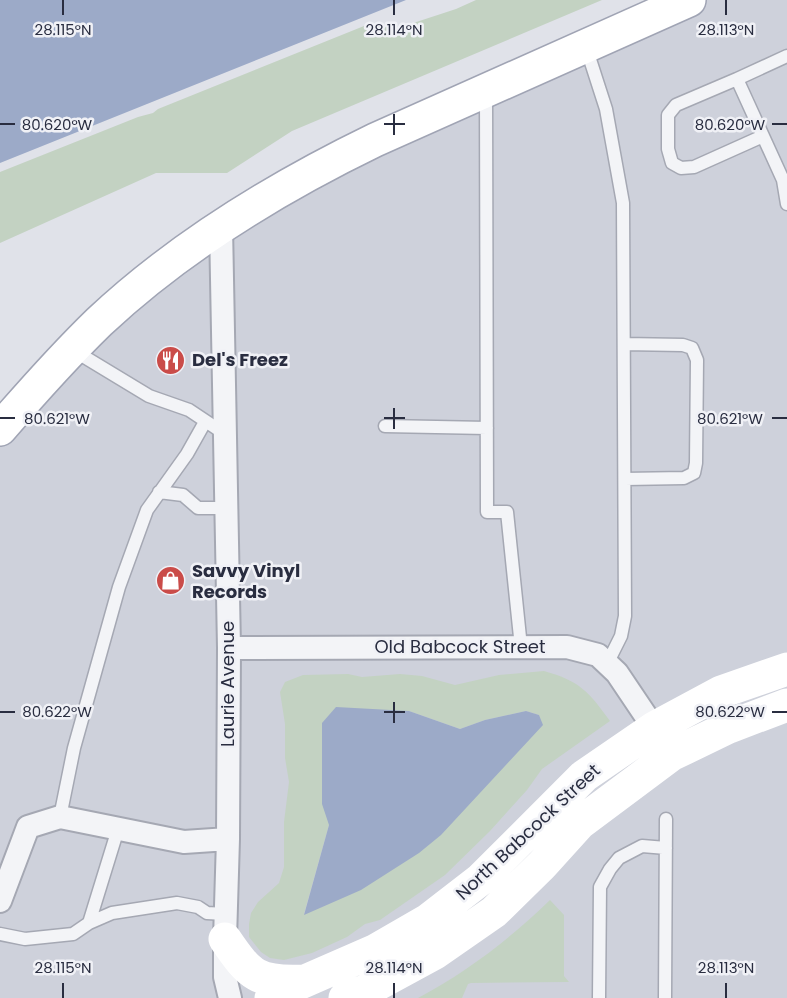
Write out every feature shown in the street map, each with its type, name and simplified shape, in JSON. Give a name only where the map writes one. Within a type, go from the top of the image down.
[{"type":"main road","points":[[0,429],[47,374],[100,321],[156,273],[221,226],[272,194],[325,165],[689,0]]},
{"type":"main road","name":"North Babcock Street","points":[[271,998],[376,950],[428,920],[481,879],[584,776],[654,728],[721,692],[787,669]]},
{"type":"main road","name":"North Babcock Street","points":[[345,998],[365,991],[435,953],[494,912],[542,865],[580,823],[671,755],[729,727],[787,705]]},
{"type":"main road","points":[[225,926],[241,963],[258,977],[276,982],[305,981]]},
{"type":"street","name":"Laurie Avenue","points":[[221,226],[229,648],[225,977],[230,998]]},
{"type":"street","name":"Old Babcock Street","points":[[229,648],[567,647],[597,655],[617,673],[654,728]]},
{"type":"street","points":[[0,901],[28,827],[60,817],[184,842],[228,839]]},
{"type":"lane","points":[[585,46],[606,109],[623,203],[625,616],[621,636],[607,664]]},
{"type":"lane","points":[[763,136],[694,166],[681,168],[672,163],[668,149],[668,115],[676,105],[787,56]]},
{"type":"lane","points":[[737,79],[783,180],[787,204]]},
{"type":"lane","points":[[486,91],[487,512],[507,512],[521,647]]},
{"type":"lane","points":[[624,344],[683,345],[692,348],[697,360],[694,473],[684,478],[625,479]]},
{"type":"lane","points":[[72,349],[149,396],[189,410],[225,434]]},
{"type":"lane","points":[[60,817],[74,748],[119,587],[147,510],[187,454],[205,422]]},
{"type":"lane","points":[[385,426],[487,428]]},
{"type":"lane","points":[[159,492],[183,495],[198,508],[226,508]]},
{"type":"lane","points":[[665,998],[666,819]]},
{"type":"lane","points":[[89,923],[118,828]]},
{"type":"lane","points":[[599,998],[600,887],[619,858],[642,846],[666,848]]},
{"type":"lane","points":[[0,934],[24,939],[73,934],[89,923],[112,913],[177,903],[198,907],[225,926]]},
{"type":"shaded area","points":[[689,0],[787,0],[787,998],[0,998],[0,425],[231,206]]},
{"type":"green space","points":[[476,0],[602,0],[292,131],[227,173],[156,173],[0,243],[0,172],[153,113],[369,24],[401,27]]},
{"type":"green space","points":[[544,671],[567,679],[583,689],[610,721],[542,769],[527,790],[490,831],[445,875],[380,920],[365,924],[347,937],[312,953],[284,960],[270,958],[261,952],[249,937],[251,913],[258,902],[279,883],[284,867],[284,822],[289,782],[280,692],[285,682],[303,675],[348,674],[362,677],[400,674],[422,676],[455,685],[499,675]],"holes":[[[409,711],[460,729],[485,720],[526,711],[539,715],[304,914],[329,825]]]},
{"type":"green space","points":[[550,900],[564,915],[564,976],[569,982],[471,983],[468,984],[462,998],[418,998],[488,954]]},
{"type":"water","points":[[0,0],[406,0],[0,163]]},
{"type":"water","points":[[336,707],[409,711],[460,729],[485,720],[526,711],[539,715],[543,725],[441,835],[419,853],[361,890],[304,915],[329,825],[322,804],[322,723]]},
{"type":"place","name":"Del's Freez","points":[[171,360]]},
{"type":"place","name":"Savvy Vinyl Records","points":[[171,581]]}]
